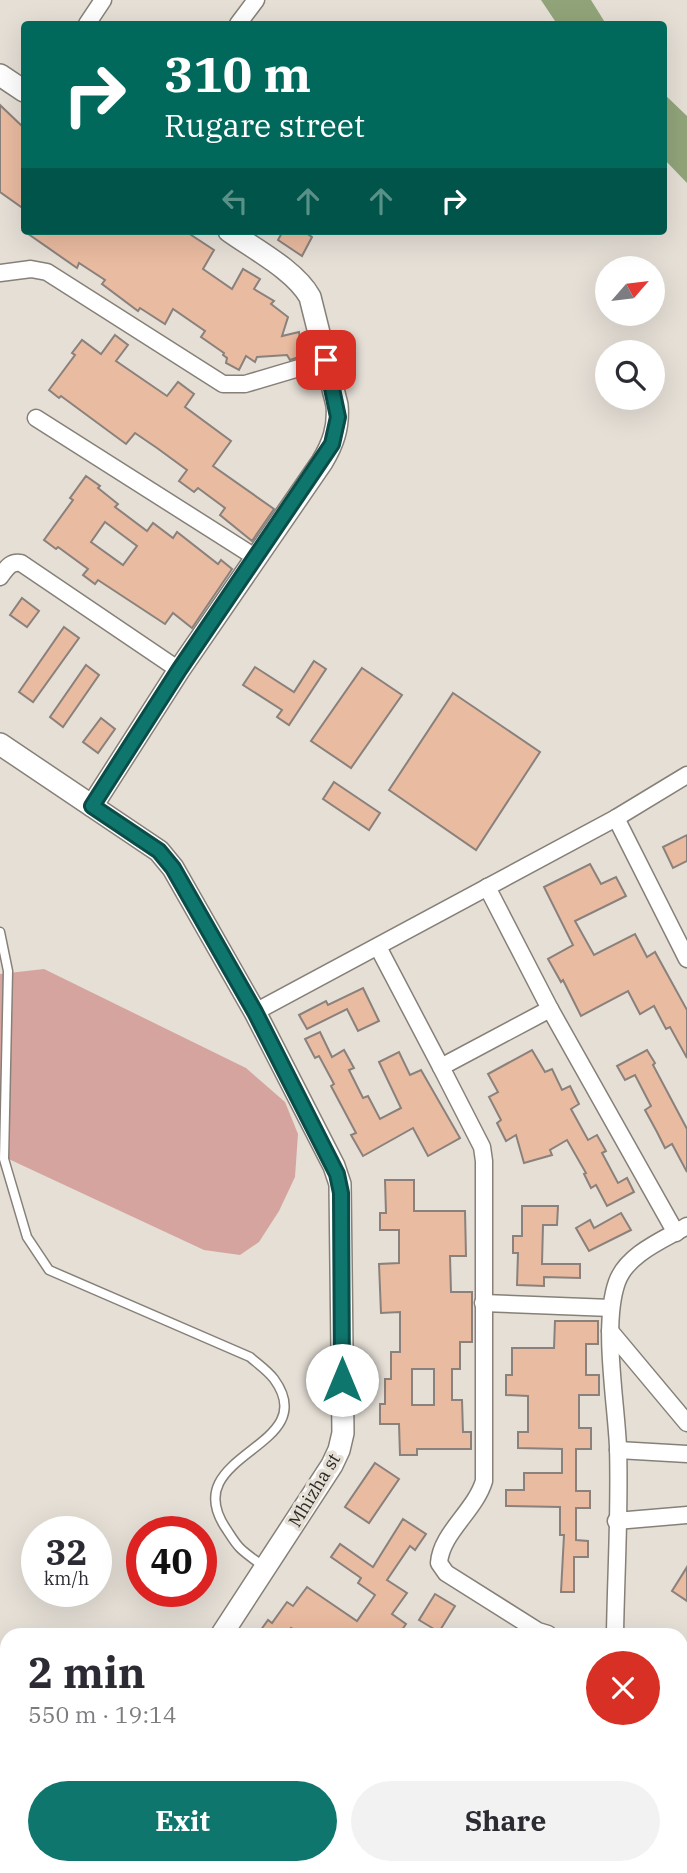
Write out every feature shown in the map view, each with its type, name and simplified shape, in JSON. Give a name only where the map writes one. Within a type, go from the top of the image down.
[{"type":"street","points":[[89,21],[103,0]]},
{"type":"street","points":[[240,21],[256,0]]},
{"type":"street","points":[[0,75],[21,89]]},
{"type":"street","points":[[92,806],[179,670],[332,444],[338,417],[312,304],[306,291],[286,271],[242,235]]},
{"type":"street","points":[[0,273],[31,269],[47,272],[223,384],[245,384],[326,360]]},
{"type":"street","points":[[36,418],[255,558]]},
{"type":"street","points":[[0,577],[8,566],[15,562],[21,563],[179,670]]},
{"type":"street","name":"Mhizha st","points":[[0,744],[159,851],[173,868],[255,1012],[334,1166],[341,1193],[343,1433],[339,1450],[332,1465],[226,1628]]},
{"type":"street","points":[[255,1012],[616,818],[687,775]]},
{"type":"street","points":[[616,818],[683,941],[687,959]]},
{"type":"street","points":[[487,887],[550,1009],[681,1230],[635,1257],[626,1266],[617,1280],[611,1308],[610,1331],[618,1450],[615,1628]]},
{"type":"street","points":[[378,947],[482,1147],[484,1161],[484,1481],[480,1494],[440,1551],[439,1563],[446,1573],[533,1628]]},
{"type":"street","points":[[441,1066],[550,1009]]},
{"type":"street","points":[[483,1303],[611,1308]]},
{"type":"street","points":[[610,1331],[687,1423]]},
{"type":"street","points":[[618,1450],[687,1454]]},
{"type":"street","points":[[617,1521],[687,1515]]},
{"type":"lane","points":[[0,932],[8,971],[4,1159],[27,1237],[49,1270],[250,1357],[273,1378],[283,1396],[285,1409],[279,1427],[220,1479],[214,1502],[218,1518],[239,1547],[265,1568]]},
{"type":"shaded area","points":[[541,0],[591,0],[604,21],[555,21]]},
{"type":"shaded area","points":[[667,97],[687,116],[687,183],[667,162]]},
{"type":"shaded area","points":[[44,969],[246,1068],[285,1102],[298,1134],[295,1177],[279,1211],[259,1242],[240,1255],[204,1250],[0,1155],[0,974]]},
{"type":"building","points":[[0,105],[21,125],[21,207],[0,192]]},
{"type":"building","points":[[30,235],[191,235],[214,250],[203,269],[232,289],[243,269],[260,279],[254,289],[274,301],[271,304],[288,317],[282,336],[299,332],[302,356],[290,360],[287,355],[257,357],[255,362],[246,356],[239,370],[226,363],[224,353],[201,337],[205,331],[173,309],[165,324],[140,308],[138,311],[102,284],[105,280],[79,263],[77,268]]},
{"type":"building","points":[[281,235],[312,237],[302,256],[278,240]]},
{"type":"building","points":[[115,335],[128,345],[116,361],[167,396],[178,382],[194,394],[185,407],[231,441],[213,466],[274,509],[252,541],[220,515],[225,508],[198,488],[194,492],[179,481],[187,470],[135,433],[126,444],[49,390],[75,355],[72,353],[82,340],[101,354]]},
{"type":"building","points":[[86,476],[118,504],[115,507],[147,531],[153,523],[173,538],[177,532],[218,564],[221,560],[232,569],[192,628],[173,613],[165,624],[98,580],[95,584],[83,575],[88,569],[44,540],[73,500],[70,498]],"holes":[[[105,522],[137,546],[123,565],[91,542]]]},
{"type":"building","points":[[22,598],[39,611],[27,627],[10,615]]},
{"type":"building","points":[[64,627],[79,638],[33,702],[19,692]]},
{"type":"building","points":[[314,661],[326,669],[289,725],[277,717],[282,710],[243,685],[255,667],[294,692]]},
{"type":"building","points":[[86,665],[99,675],[63,727],[50,717]]},
{"type":"building","points":[[362,668],[402,695],[351,768],[311,741]]},
{"type":"building","points":[[453,693],[540,752],[476,850],[389,790]]},
{"type":"building","points":[[101,718],[115,729],[98,753],[83,742]]},
{"type":"building","points":[[334,782],[380,813],[369,830],[323,799]]},
{"type":"building","points":[[687,835],[687,861],[673,868],[663,847]]},
{"type":"building","points":[[590,864],[601,884],[616,877],[626,896],[575,921],[594,955],[635,934],[647,957],[655,952],[687,1010],[687,1058],[670,1027],[666,1029],[654,1006],[640,1014],[628,991],[581,1016],[563,980],[561,982],[548,959],[573,945],[544,887]]},
{"type":"building","points":[[363,988],[379,1021],[358,1031],[347,1009],[307,1029],[299,1015],[326,1001],[328,1005]]},
{"type":"building","points":[[320,1032],[332,1057],[344,1050],[354,1068],[349,1070],[363,1098],[368,1096],[380,1119],[401,1108],[379,1062],[399,1052],[410,1075],[421,1070],[460,1138],[428,1156],[413,1128],[363,1156],[351,1135],[356,1133],[331,1086],[334,1084],[319,1056],[315,1058],[305,1039]]},
{"type":"building","points":[[532,1050],[545,1072],[552,1069],[562,1090],[570,1086],[579,1104],[571,1109],[588,1140],[597,1135],[606,1151],[602,1153],[618,1183],[627,1178],[634,1192],[607,1206],[596,1185],[591,1188],[584,1174],[586,1173],[567,1140],[550,1150],[552,1155],[524,1163],[516,1135],[506,1141],[497,1123],[501,1120],[489,1097],[498,1092],[488,1074]]},
{"type":"building","points":[[647,1050],[687,1129],[687,1172],[672,1144],[665,1148],[645,1110],[651,1106],[635,1075],[625,1080],[617,1066]]},
{"type":"building","points":[[385,1180],[414,1180],[414,1211],[465,1211],[466,1256],[450,1256],[451,1292],[472,1292],[472,1342],[460,1342],[460,1369],[452,1369],[452,1400],[462,1400],[463,1432],[471,1432],[471,1449],[417,1449],[417,1455],[400,1455],[399,1424],[380,1424],[380,1404],[385,1404],[385,1379],[391,1379],[391,1352],[400,1352],[400,1312],[381,1313],[379,1264],[399,1263],[399,1230],[380,1230],[380,1213],[386,1213]],"holes":[[[412,1369],[434,1369],[434,1405],[412,1405]]]},
{"type":"building","points":[[522,1206],[558,1206],[557,1225],[543,1225],[542,1264],[580,1264],[580,1278],[544,1277],[544,1286],[517,1285],[518,1253],[513,1253],[513,1236],[522,1236]]},
{"type":"building","points":[[621,1213],[631,1230],[589,1251],[576,1228],[590,1220],[594,1228]]},
{"type":"building","points":[[555,1321],[598,1321],[598,1344],[586,1344],[586,1375],[599,1375],[599,1395],[579,1395],[579,1428],[591,1428],[591,1449],[576,1449],[576,1491],[590,1491],[590,1508],[576,1508],[576,1540],[588,1541],[588,1557],[574,1557],[574,1592],[561,1592],[564,1535],[560,1535],[560,1507],[506,1506],[506,1490],[524,1490],[524,1473],[562,1473],[562,1449],[518,1448],[518,1432],[528,1432],[528,1396],[506,1395],[506,1375],[512,1375],[512,1348],[554,1348]]},
{"type":"building","points":[[375,1463],[399,1479],[369,1523],[345,1507]]},
{"type":"building","points":[[403,1519],[426,1534],[415,1550],[410,1546],[387,1580],[407,1593],[392,1614],[406,1624],[403,1628],[262,1628],[268,1620],[272,1623],[287,1602],[293,1606],[307,1587],[357,1621],[375,1595],[358,1583],[361,1578],[331,1557],[340,1544],[373,1567]]},
{"type":"building","points":[[687,1567],[687,1601],[672,1591]]},
{"type":"building","points":[[435,1594],[455,1606],[441,1628],[432,1628],[419,1620]]},
{"type":"route","points":[[326,360],[338,417],[332,444],[179,670],[92,806],[159,851],[173,868],[255,1012],[337,1174],[341,1193],[342,1380]]}]
